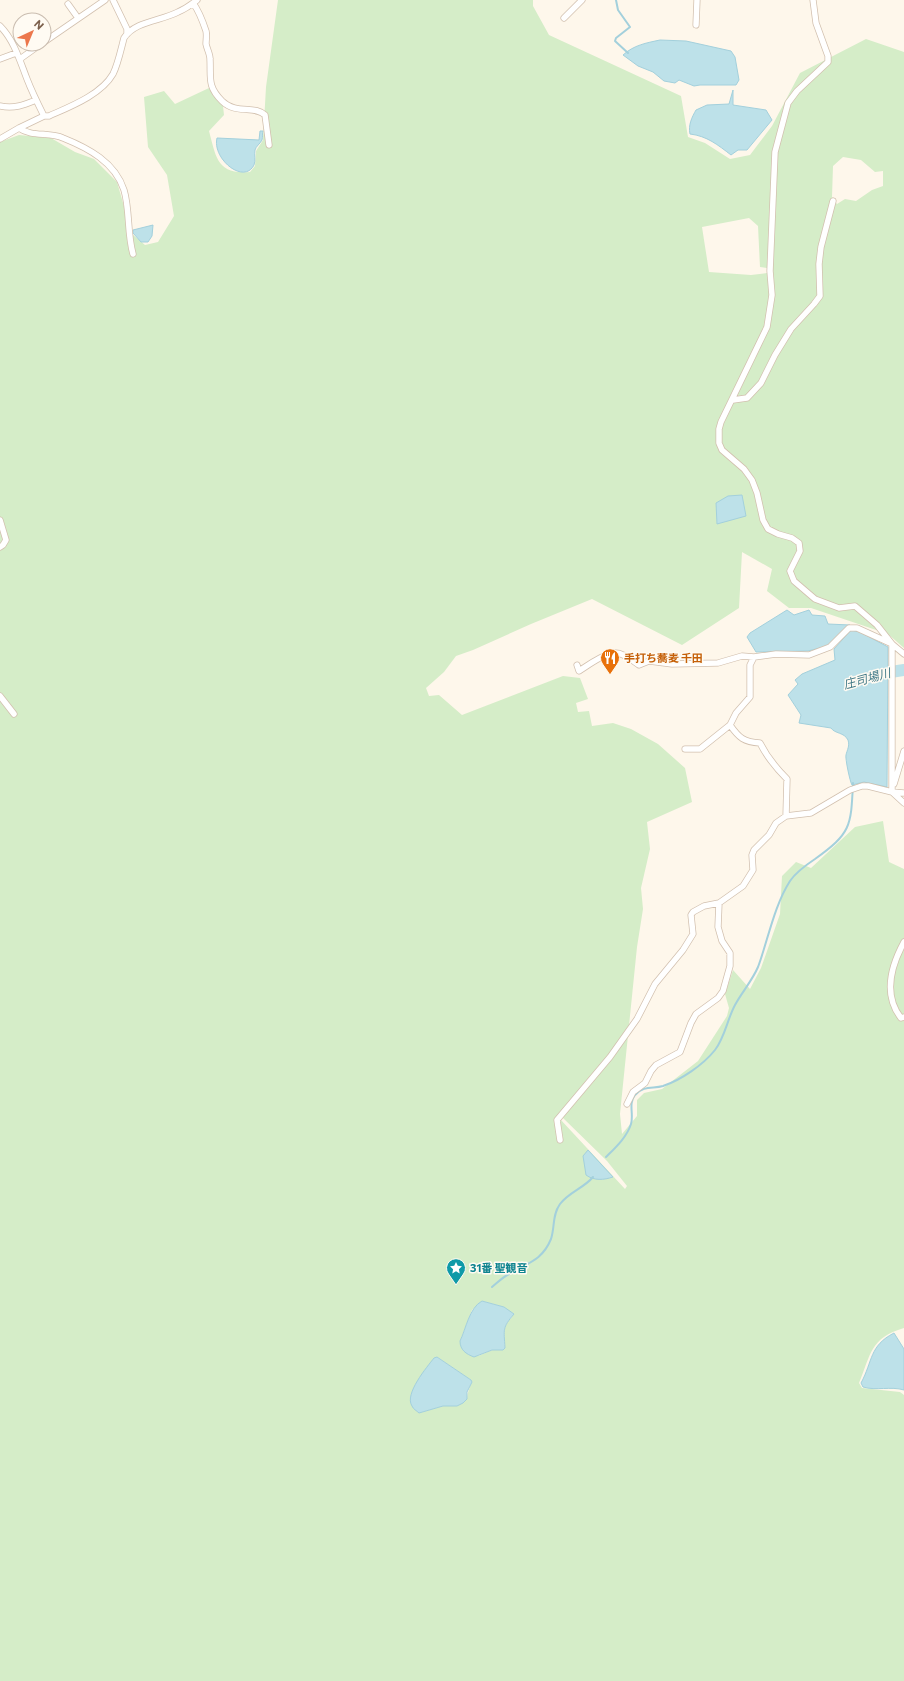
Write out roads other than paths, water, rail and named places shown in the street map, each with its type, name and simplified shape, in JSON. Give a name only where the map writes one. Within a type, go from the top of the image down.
[{"type":"street","points":[[52,36],[105,0]]},
{"type":"street","points":[[113,0],[127,29],[127,34]]},
{"type":"street","points":[[564,18],[582,0]]},
{"type":"street","points":[[696,0],[696,25]]},
{"type":"street","points":[[813,0],[816,23],[828,56],[828,62],[797,91],[788,103],[775,152],[770,271],[772,295],[767,327],[721,422],[719,443],[722,450],[744,469],[752,480],[757,493],[763,520],[768,529],[792,538],[799,543],[800,551],[790,571],[794,581],[815,598],[839,608],[855,606],[877,625],[892,644],[904,654]]},
{"type":"street","points":[[0,139],[18,128],[44,116],[49,116],[80,103],[103,85],[113,74],[124,38],[127,34],[140,26],[178,12],[195,2],[206,32],[206,44],[210,58],[210,82],[214,90],[228,106],[259,111],[265,114],[269,145]]},
{"type":"street","points":[[68,4],[78,18]]},
{"type":"street","points":[[0,26],[5,31],[20,59],[44,116]]},
{"type":"street","points":[[20,59],[30,52]]},
{"type":"street","points":[[0,59],[16,53]]},
{"type":"street","points":[[0,106],[12,108],[22,106],[36,100]]},
{"type":"street","points":[[18,128],[22,131],[61,137],[90,149],[107,163],[119,178],[124,191],[129,240],[133,254]]},
{"type":"street","points":[[732,400],[747,398],[761,383],[774,355],[791,330],[820,296],[819,264],[821,247],[833,201]]},
{"type":"street","points":[[0,520],[6,540],[0,547]]},
{"type":"street","points":[[577,665],[579,671],[600,658],[617,653],[639,665],[649,661],[672,664],[718,663],[742,656],[754,657],[776,654],[809,655],[830,647],[849,628],[856,628],[892,644]]},
{"type":"street","points":[[892,644],[892,792],[904,803]]},
{"type":"street","points":[[685,749],[700,749],[730,725],[736,713],[750,697],[750,665],[754,657]]},
{"type":"street","points":[[0,696],[14,714]]},
{"type":"street","points":[[730,725],[736,733],[747,742],[760,743],[774,765],[787,779],[786,816]]},
{"type":"street","points":[[892,792],[904,751]]},
{"type":"street","points":[[560,1140],[557,1120],[610,1058],[637,1019],[655,984],[683,950],[692,934],[691,915],[693,912],[704,906],[719,903],[738,890],[747,881],[753,870],[752,855],[754,850],[769,835],[773,826],[786,816],[811,813],[852,789],[868,786],[892,792],[904,793]]},
{"type":"street","points":[[626,1104],[633,1092],[645,1083],[651,1070],[656,1065],[680,1052],[696,1014],[718,998],[723,991],[731,958],[730,953],[719,935],[719,903]]},
{"type":"street","points":[[904,942],[894,965],[891,978],[891,999],[895,1010],[901,1018],[904,1018]]},
{"type":"water","points":[[660,40],[686,41],[731,51],[735,57],[739,80],[736,85],[694,86],[679,80],[675,83],[664,81],[653,72],[638,66],[623,55],[645,43]]},
{"type":"water","points":[[733,90],[733,105],[766,110],[772,120],[747,150],[738,150],[731,155],[717,144],[702,137],[690,134],[690,124],[696,110],[707,105],[729,104]]},
{"type":"water","points":[[260,131],[263,131],[262,140],[255,152],[255,163],[249,170],[243,172],[237,171],[230,167],[219,154],[217,138],[259,140]]},
{"type":"water","points":[[153,225],[152,236],[148,242],[141,242],[133,233],[133,230]]},
{"type":"water","points":[[742,495],[746,516],[717,524],[716,503],[728,496]]},
{"type":"water","points":[[787,610],[794,615],[809,610],[812,615],[825,616],[828,624],[850,625],[828,646],[808,651],[756,652],[747,637],[750,633]]},
{"type":"water","points":[[851,630],[860,632],[888,647],[887,787],[864,782],[852,785],[846,761],[849,744],[846,737],[831,728],[799,723],[801,715],[788,695],[798,684],[795,680],[802,674],[835,660],[834,649]]},
{"type":"water","points":[[588,1150],[613,1177],[599,1179],[586,1175],[583,1156]]},
{"type":"water","points":[[482,1301],[504,1307],[514,1314],[507,1323],[505,1329],[505,1348],[503,1350],[492,1350],[474,1357],[464,1351],[461,1347],[460,1341],[468,1319],[474,1309]]},
{"type":"water","points":[[894,1333],[904,1349],[904,1390],[894,1388],[873,1389],[863,1387],[861,1383],[876,1349],[880,1343]]},
{"type":"water","points":[[437,1357],[471,1380],[472,1382],[467,1392],[467,1399],[457,1406],[443,1406],[419,1413],[412,1406],[410,1401],[411,1395],[417,1381],[434,1358]]},
{"type":"waterway","points":[[616,0],[618,10],[630,27],[616,38],[615,41],[628,53]]},
{"type":"waterway","name":"庄司場川","points":[[872,675],[904,670]]},
{"type":"waterway","points":[[606,1157],[620,1142],[629,1129],[632,1120],[631,1105],[633,1098],[638,1092],[649,1088],[663,1086],[684,1076],[710,1056],[715,1050],[724,1034],[735,1005],[758,967],[775,912],[784,891],[795,875],[836,842],[847,828],[850,820],[853,783]]},
{"type":"waterway","points":[[492,1287],[505,1277],[539,1257],[551,1239],[557,1208],[568,1196],[593,1177]]},
{"type":"place","name":"手打ち蕎麦 千田","points":[[610,675]]},
{"type":"place","name":"31番 聖観音","points":[[456,1285]]}]
